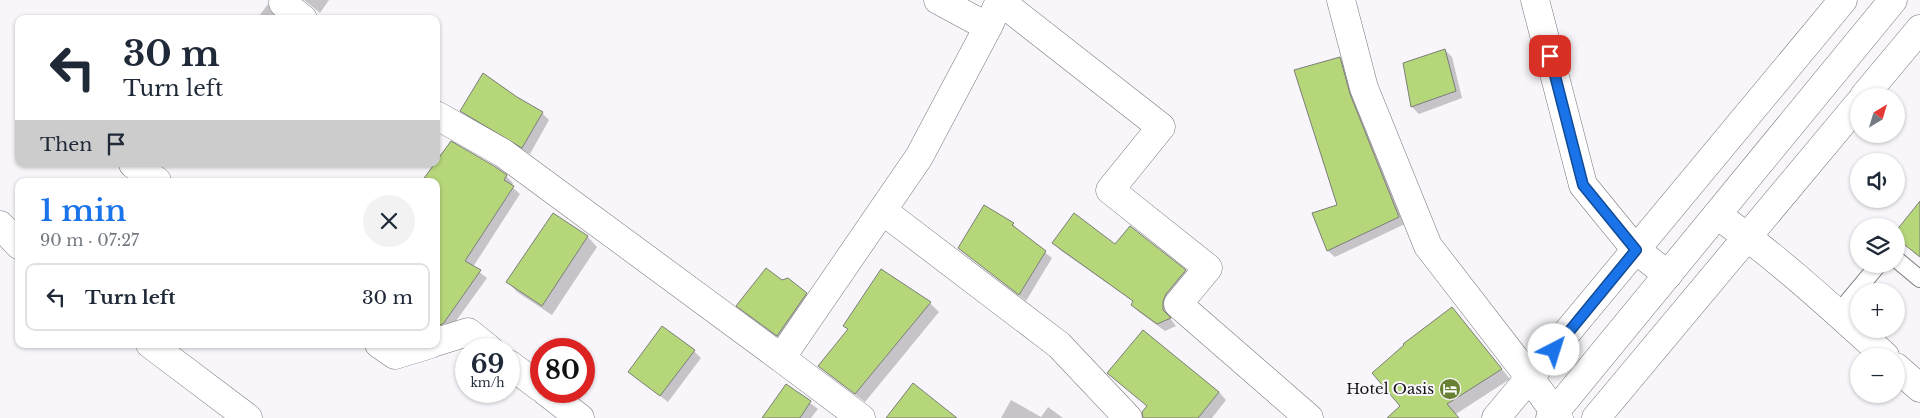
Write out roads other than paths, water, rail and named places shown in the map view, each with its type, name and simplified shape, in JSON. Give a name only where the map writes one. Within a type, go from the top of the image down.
[{"type":"main road","points":[[938,0],[988,27]]},
{"type":"main road","points":[[781,358],[920,157],[988,27],[1000,0],[1161,128],[1110,190],[1208,268],[1178,304],[1309,418]]},
{"type":"main road","points":[[1341,0],[1364,88],[1428,246],[1530,378],[1554,416],[1893,0]]},
{"type":"main road","points":[[1535,0],[1583,185],[1636,250],[1668,275]]},
{"type":"main road","points":[[1496,418],[1843,0]]},
{"type":"main road","points":[[1871,88],[1920,29]]},
{"type":"main road","points":[[1596,418],[1850,114]]},
{"type":"main road","points":[[440,117],[503,153],[861,418]]},
{"type":"main road","points":[[137,167],[153,178]]},
{"type":"main road","points":[[883,210],[1059,345],[1128,418]]},
{"type":"main road","points":[[1717,215],[1798,276],[1876,348]]},
{"type":"main road","points":[[0,225],[15,241]]},
{"type":"main road","points":[[440,341],[468,332],[475,338]]},
{"type":"main road","points":[[155,348],[248,418]]},
{"type":"main road","points":[[385,348],[395,355],[419,348]]},
{"type":"main road","points":[[1905,375],[1920,388]]},
{"type":"main road","points":[[561,403],[580,418]]},
{"type":"lane","points":[[1905,266],[1920,279]]},
{"type":"lane","points":[[1838,313],[1871,273]]},
{"type":"place","name":"Hotel Oasis","points":[[1450,389]]}]
